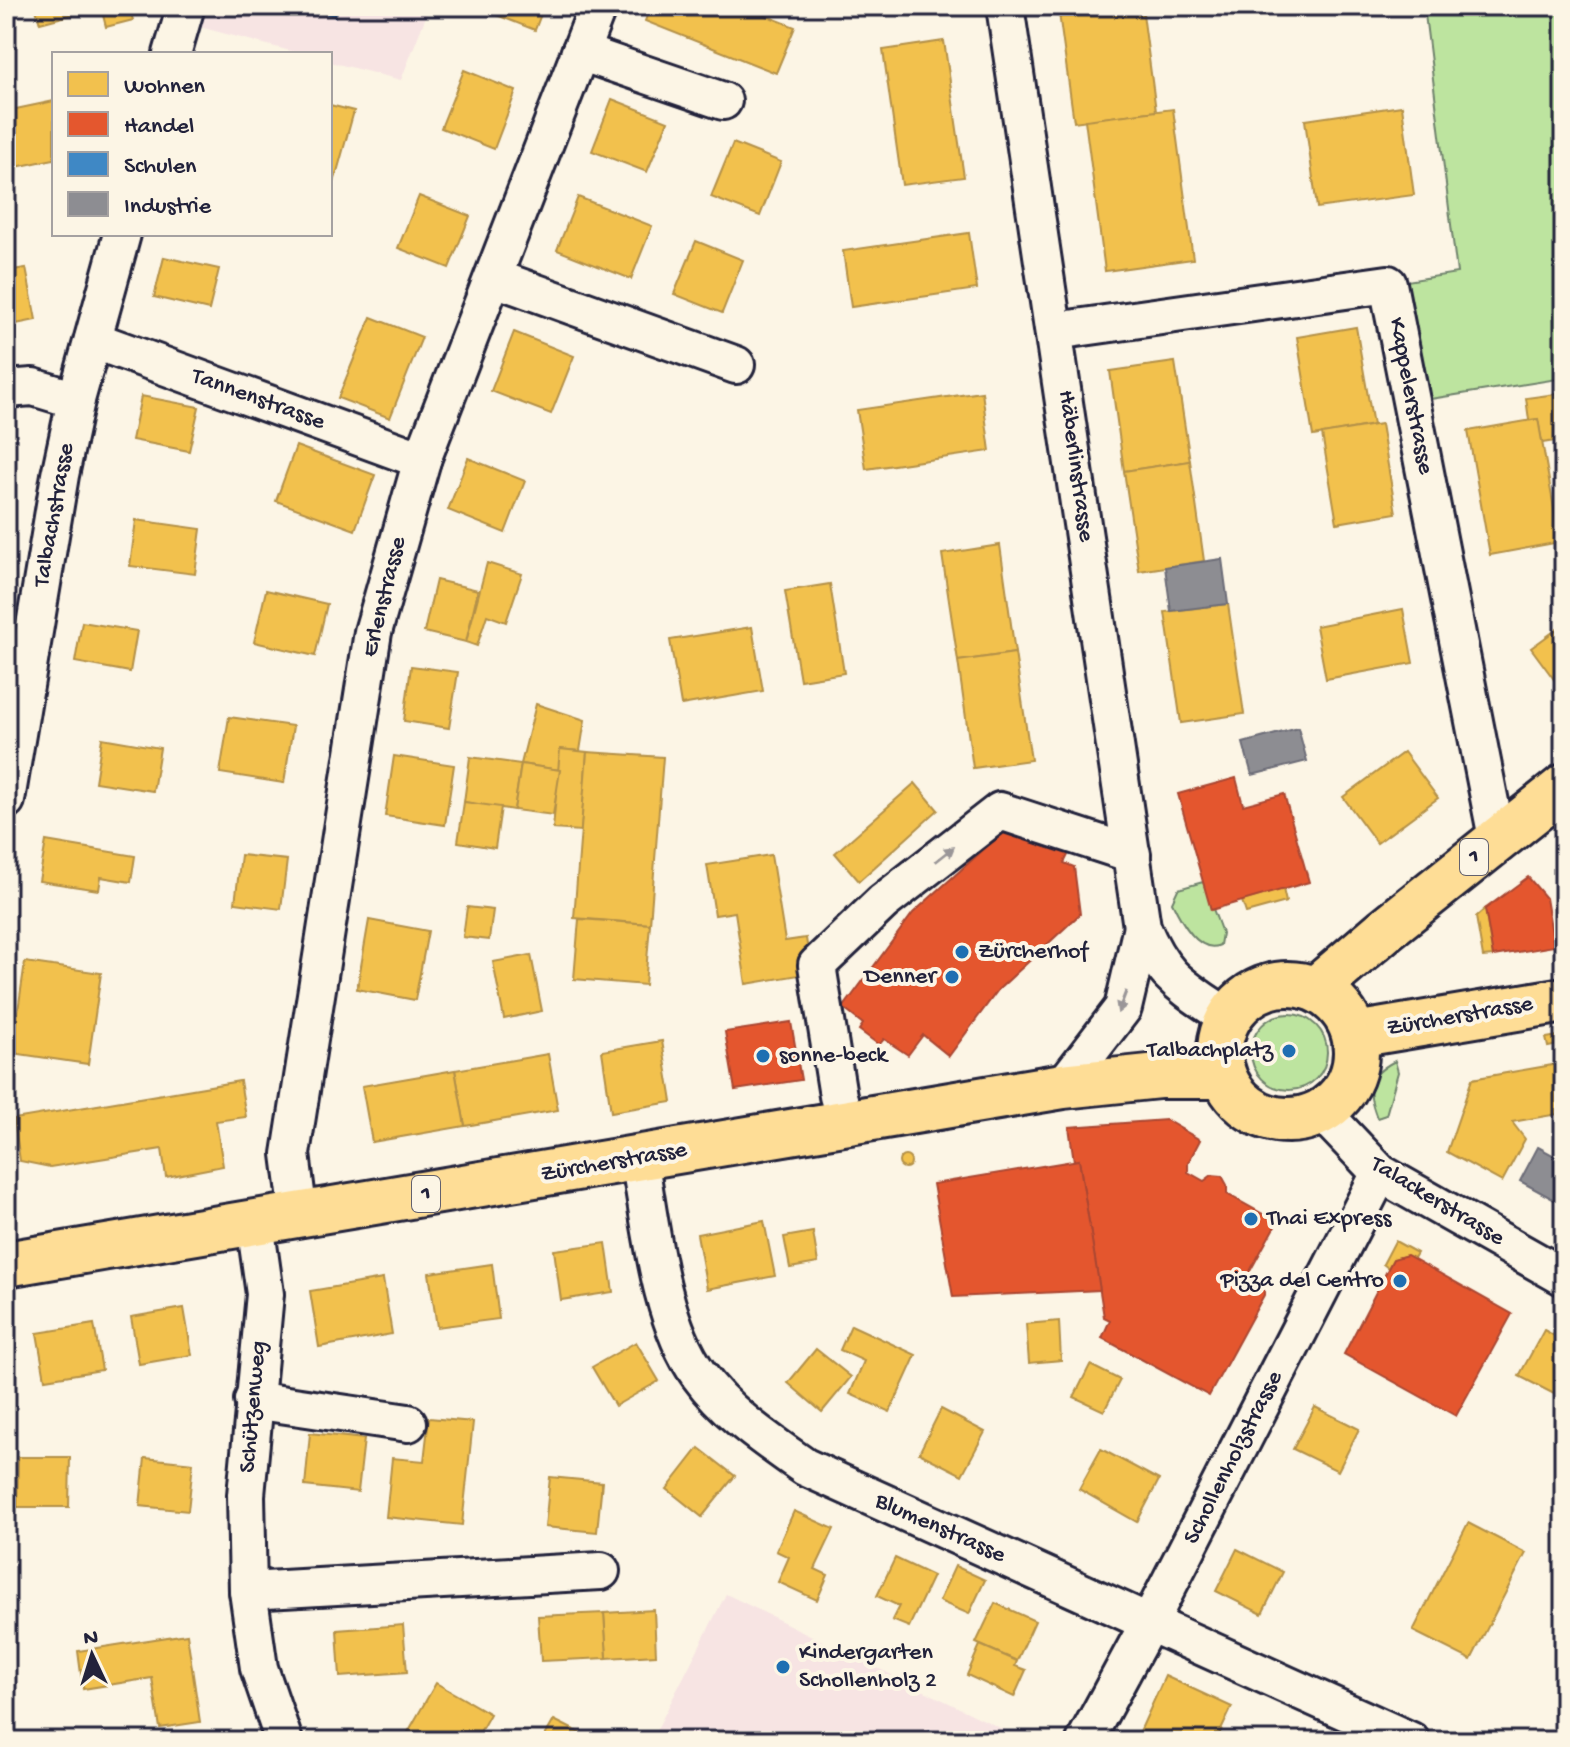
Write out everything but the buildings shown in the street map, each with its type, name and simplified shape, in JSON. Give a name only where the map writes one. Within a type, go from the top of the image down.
[{"type":"main road","name":"1","points":[[1316,989],[1497,838],[1564,787]]},
{"type":"main road","points":[[1297,984],[1316,989],[1334,1000],[1347,1017],[1355,1035],[1357,1058],[1352,1080],[1339,1098],[1322,1112],[1299,1120],[1264,1116],[1235,1096],[1223,1076],[1220,1036],[1228,1018],[1241,1002],[1267,987],[1297,984]]},
{"type":"main road","name":"Zürcherstrasse","points":[[1355,1035],[1564,1000]]},
{"type":"main road","name":"Zürcherstrasse","points":[[6,1264],[1063,1086],[1159,1076],[1223,1076]]},
{"type":"street","points":[[173,52],[186,6]]},
{"type":"street","name":"Erlenstrasse","points":[[299,1216],[291,1154],[373,632],[422,460],[598,6]]},
{"type":"street","name":"Häberlinstrasse","points":[[1005,6],[1142,927],[1156,961],[1179,984],[1228,1018]]},
{"type":"street","points":[[580,52],[723,101]]},
{"type":"street","name":"Talbachstrasse","points":[[6,800],[76,400],[121,236]]},
{"type":"street","points":[[495,278],[736,365]]},
{"type":"street","name":"Kappelerstrasse","points":[[1055,331],[1388,284],[1497,838]]},
{"type":"street","name":"Tannenstrasse","points":[[93,340],[422,460]]},
{"type":"street","points":[[6,389],[33,387],[76,400]]},
{"type":"street","points":[[846,1122],[838,1096],[817,965],[883,902],[1000,811],[1132,854]]},
{"type":"street","name":"Häberlinstrasse","points":[[1063,1086],[1123,1008],[1142,927]]},
{"type":"street","name":"Talackerstrasse","points":[[1322,1112],[1380,1173],[1564,1277]]},
{"type":"street","name":"Blumenstrasse","points":[[639,1158],[674,1322],[698,1374],[741,1422],[805,1467],[1411,1741]]},
{"type":"street","name":"Schollenholzstrasse","points":[[1085,1741],[1380,1173]]},
{"type":"street","name":"Schützenweg","points":[[255,1223],[265,1294],[246,1495],[248,1591],[259,1668],[284,1741]]},
{"type":"street","points":[[253,1400],[408,1423]]},
{"type":"street","points":[[248,1591],[601,1571]]},
{"type":"shaded area","points":[[186,6],[430,6],[401,80],[332,63],[332,52],[294,52],[181,22]]},
{"type":"shaded area","name":"Kindergarten Schollenholz 2","points":[[726,1594],[1027,1741],[651,1741]]},
{"type":"green space","points":[[1424,6],[1564,6],[1564,378],[1411,402],[1388,284],[1457,273]]},
{"type":"green space","points":[[1203,882],[1222,933],[1220,945],[1212,947],[1204,945],[1191,934],[1172,902],[1178,889]]},
{"type":"green space","points":[[1282,1014],[1296,1014],[1310,1020],[1321,1031],[1327,1052],[1324,1067],[1316,1079],[1296,1090],[1282,1090],[1268,1084],[1257,1073],[1251,1059],[1251,1045],[1257,1031],[1268,1020]]},
{"type":"green space","points":[[1395,1061],[1398,1072],[1386,1115],[1377,1118],[1371,1099],[1371,1085],[1378,1072]]},
{"type":"place","name":"Zürcherhof","points":[[962,952]]},
{"type":"place","name":"Denner","points":[[952,977]]},
{"type":"place","name":"Talbachplatz","points":[[1289,1051]]},
{"type":"place","name":"sonne-beck","points":[[763,1056]]},
{"type":"place","name":"Thai Express","points":[[1251,1219]]},
{"type":"place","name":"Pizza del Centro","points":[[1400,1281]]},
{"type":"place","name":"Kindergarten Schollenholz 2","points":[[783,1667]]}]
